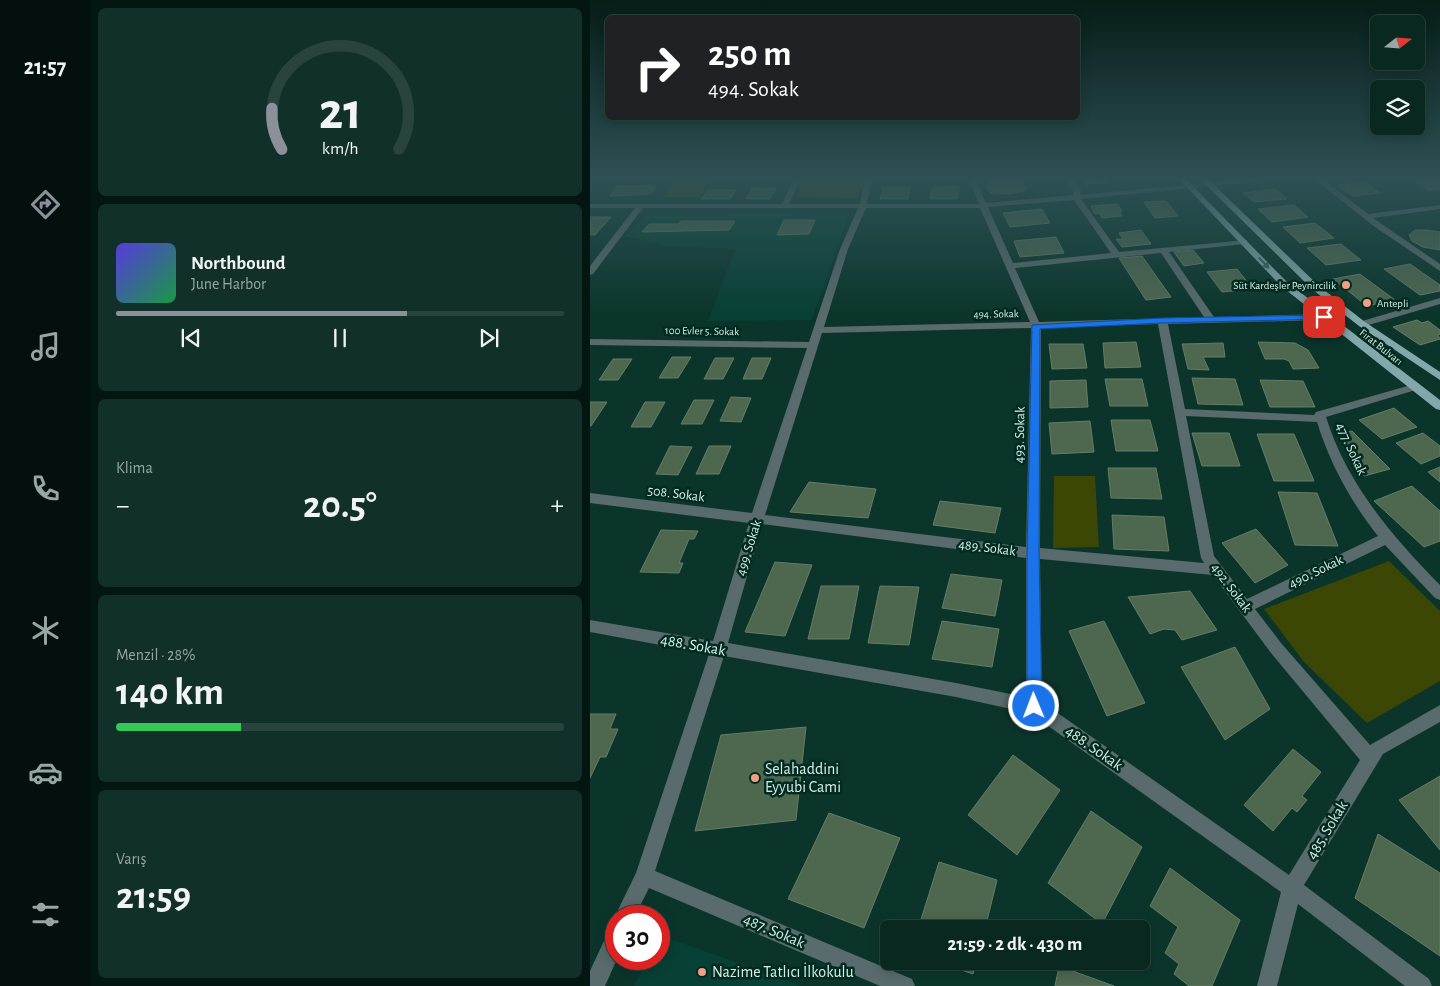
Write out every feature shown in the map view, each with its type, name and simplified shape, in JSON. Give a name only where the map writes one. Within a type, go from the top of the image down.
[{"type":"main road","name":"Fırat Bulvarı","points":[[1226,224],[1284,284],[1440,406]]},
{"type":"main road","name":"Fırat Bulvarı","points":[[1249,224],[1312,284],[1362,324],[1440,377]]},
{"type":"street","points":[[590,272],[627,224]]},
{"type":"street","name":"499. Sokak","points":[[631,905],[644,876],[718,650],[757,519],[844,249],[855,224]]},
{"type":"street","name":"493. Sokak","points":[[990,224],[1036,326],[1033,553],[1034,706]]},
{"type":"street","points":[[1095,224],[1117,255]]},
{"type":"street","points":[[1378,224],[1440,268]]},
{"type":"street","points":[[1009,266],[1244,242]]},
{"type":"street","points":[[1163,250],[1211,320]]},
{"type":"street","points":[[1429,261],[1440,259]]},
{"type":"street","points":[[1362,324],[1440,301]]},
{"type":"street","name":"494. Sokak","points":[[819,330],[1036,326],[1162,320],[1324,317]]},
{"type":"street","name":"492. Sokak","points":[[1162,320],[1208,558],[1276,648],[1370,758]]},
{"type":"street","name":"100 Evler 5. Sokak","points":[[590,342],[814,344]]},
{"type":"street","name":"477. Sokak","points":[[1415,387],[1320,415],[1345,478],[1387,538],[1440,594]]},
{"type":"street","points":[[1180,412],[1322,419]]},
{"type":"street","name":"508. Sokak","points":[[590,498],[757,519]]},
{"type":"street","name":"489. Sokak","points":[[757,519],[1033,553],[1217,570]]},
{"type":"street","name":"490. Sokak","points":[[1244,607],[1387,538]]},
{"type":"street","name":"488. Sokak","points":[[590,626],[718,650],[956,690],[1034,706],[1292,888],[1422,986]]},
{"type":"street","name":"485. Sokak","points":[[1267,986],[1292,888],[1370,758],[1377,748],[1440,713]]},
{"type":"street","name":"487. Sokak","points":[[644,876],[905,986]]},
{"type":"street","points":[[594,986],[605,962]]},
{"type":"shaded area","points":[[637,224],[846,224],[812,320],[708,321],[735,249],[667,246],[625,236]]},
{"type":"shaded area","name":"Nazime Tatlıcı İlkokulu","points":[[670,939],[801,986],[634,986],[642,970],[670,970]]},
{"type":"green space","points":[[1054,476],[1095,476],[1099,547],[1053,548]]},
{"type":"green space","points":[[1389,561],[1440,611],[1440,681],[1367,723],[1304,662],[1264,609]]},
{"type":"building","points":[[590,224],[605,224],[595,235],[590,235]]},
{"type":"building","points":[[649,224],[733,224],[729,230],[642,232]]},
{"type":"building","points":[[782,224],[813,224],[809,234],[777,235]]},
{"type":"building","points":[[1009,224],[1040,224],[1010,227]]},
{"type":"building","points":[[1316,224],[1334,238],[1300,243],[1283,227]]},
{"type":"building","points":[[1141,230],[1151,244],[1122,247],[1116,239],[1123,239],[1119,233]]},
{"type":"building","points":[[1415,230],[1440,232],[1440,250],[1423,247],[1412,241],[1409,235]]},
{"type":"building","points":[[1056,237],[1064,253],[1020,257],[1014,241]]},
{"type":"building","points":[[1341,244],[1361,260],[1326,265],[1307,248]]},
{"type":"building","points":[[1193,250],[1204,263],[1184,266],[1174,252]]},
{"type":"building","points":[[1142,256],[1171,297],[1146,300],[1119,258]]},
{"type":"building","points":[[1410,264],[1440,285],[1440,291],[1420,295],[1384,269]]},
{"type":"building","points":[[1237,269],[1253,289],[1222,292],[1207,272]]},
{"type":"building","points":[[1360,274],[1395,300],[1367,306],[1333,279]]},
{"type":"building","points":[[1417,320],[1422,323],[1428,321],[1440,330],[1438,335],[1440,339],[1420,345],[1393,327]]},
{"type":"building","points":[[1136,342],[1141,367],[1105,368],[1103,343]]},
{"type":"building","points":[[1258,342],[1295,343],[1308,350],[1319,368],[1293,369],[1289,361],[1284,359],[1265,359]]},
{"type":"building","points":[[1223,343],[1225,357],[1203,357],[1209,370],[1188,369],[1182,344]]},
{"type":"building","points":[[1049,344],[1083,344],[1087,368],[1052,369]]},
{"type":"building","points":[[672,357],[691,357],[678,378],[659,378]]},
{"type":"building","points":[[715,358],[734,358],[723,379],[704,379]]},
{"type":"building","points":[[752,358],[771,358],[762,379],[743,379]]},
{"type":"building","points":[[613,359],[632,359],[618,380],[599,380]]},
{"type":"building","points":[[1192,378],[1235,379],[1243,405],[1198,404]]},
{"type":"building","points":[[1105,379],[1142,379],[1148,406],[1110,406]]},
{"type":"building","points":[[1086,380],[1088,407],[1050,408],[1050,381]]},
{"type":"building","points":[[1260,380],[1303,381],[1315,407],[1270,407]]},
{"type":"building","points":[[731,397],[751,398],[741,422],[720,421]]},
{"type":"building","points":[[694,400],[714,400],[702,424],[681,424]]},
{"type":"building","points":[[590,402],[607,402],[591,426],[590,426]]},
{"type":"building","points":[[645,402],[665,402],[651,427],[631,427]]},
{"type":"building","points":[[1394,408],[1417,427],[1382,439],[1359,420]]},
{"type":"building","points":[[1111,420],[1150,420],[1158,451],[1116,451]]},
{"type":"building","points":[[1090,421],[1094,452],[1052,454],[1049,423]]},
{"type":"building","points":[[1352,431],[1390,469],[1364,476],[1340,434]]},
{"type":"building","points":[[1192,433],[1229,433],[1240,466],[1202,466]]},
{"type":"building","points":[[1423,433],[1440,446],[1440,456],[1421,464],[1396,443]]},
{"type":"building","points":[[1257,434],[1294,434],[1314,481],[1274,481]]},
{"type":"building","points":[[670,446],[692,447],[678,475],[656,474]]},
{"type":"building","points":[[709,446],[731,446],[719,474],[696,474]]},
{"type":"building","points":[[1440,467],[1440,482],[1428,472]]},
{"type":"building","points":[[1108,468],[1156,468],[1162,499],[1111,498]]},
{"type":"building","points":[[809,482],[876,489],[868,518],[790,512]]},
{"type":"building","points":[[1412,486],[1440,511],[1440,541],[1424,547],[1374,501]]},
{"type":"building","points":[[1278,492],[1317,493],[1338,546],[1295,545]]},
{"type":"building","points":[[940,501],[1001,508],[995,533],[933,525]]},
{"type":"building","points":[[1112,515],[1164,517],[1169,551],[1114,549]]},
{"type":"building","points":[[1256,529],[1288,565],[1255,583],[1222,543]]},
{"type":"building","points":[[661,530],[698,531],[694,539],[689,539],[679,563],[683,563],[679,573],[640,572]]},
{"type":"building","points":[[775,562],[812,565],[785,636],[745,632]]},
{"type":"building","points":[[951,574],[1002,580],[995,616],[942,608]]},
{"type":"building","points":[[821,586],[859,586],[849,639],[808,639]]},
{"type":"building","points":[[880,586],[919,587],[909,645],[868,643]]},
{"type":"building","points":[[1190,591],[1217,630],[1182,640],[1175,630],[1164,629],[1150,634],[1128,597]]},
{"type":"building","points":[[942,621],[999,629],[992,667],[932,659]]},
{"type":"building","points":[[1104,621],[1145,703],[1107,716],[1069,631]]},
{"type":"building","points":[[1235,647],[1270,709],[1225,740],[1181,667]]},
{"type":"building","points":[[590,714],[616,714],[610,729],[618,729],[606,757],[600,757],[590,778]]},
{"type":"building","name":"Selahaddini Eyyubi Cami","points":[[806,727],[796,820],[695,831],[721,735]]},
{"type":"building","points":[[1293,749],[1321,772],[1302,796],[1307,800],[1297,812],[1292,808],[1273,831],[1244,805]]},
{"type":"building","points":[[1013,755],[1060,790],[1017,855],[968,815]]},
{"type":"building","points":[[1440,776],[1440,850],[1399,800]]},
{"type":"building","points":[[1091,811],[1142,847],[1104,920],[1097,920],[1048,883]]},
{"type":"building","points":[[829,813],[900,838],[864,928],[788,899]]},
{"type":"building","points":[[1378,834],[1440,873],[1440,956],[1355,898]]},
{"type":"building","points":[[939,862],[997,880],[987,920],[921,920]]},
{"type":"building","points":[[1170,868],[1240,920],[1212,986],[1189,986],[1174,974],[1179,964],[1165,953],[1178,927],[1150,906]]},
{"type":"building","points":[[961,970],[974,970],[973,974]]},
{"type":"building","points":[[1058,970],[1070,970],[1114,986],[1055,986]]},
{"type":"place","name":"Süt Kardeşler Peynircilik","points":[[1346,285]]},
{"type":"place","name":"Antepli","points":[[1367,303]]},
{"type":"place","name":"Selahaddini Eyyubi Cami","points":[[755,778]]},
{"type":"place","name":"Nazime Tatlıcı İlkokulu","points":[[702,972]]},
{"type":"route","points":[[1034,706],[1033,553],[1036,326],[1162,320],[1324,317]]}]
